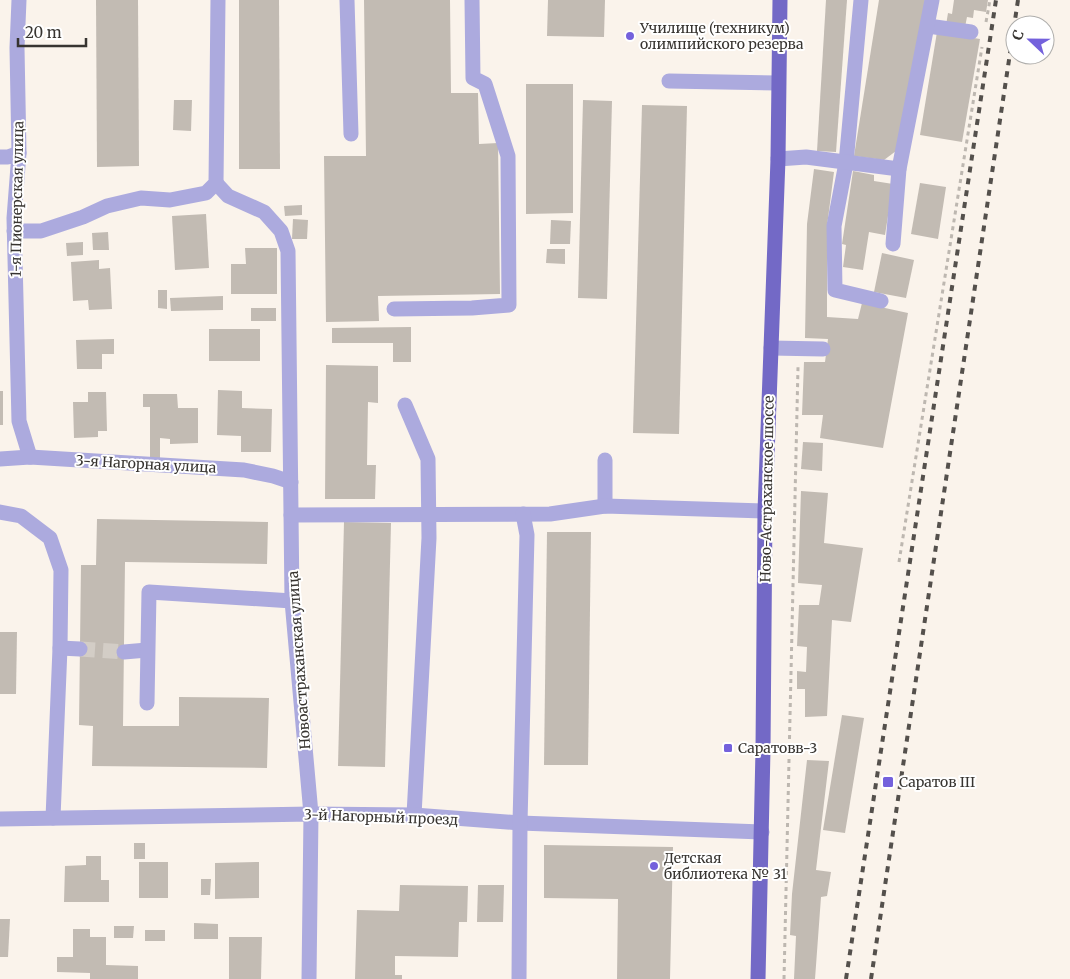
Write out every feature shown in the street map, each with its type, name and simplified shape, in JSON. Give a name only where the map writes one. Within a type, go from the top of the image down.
[{"type":"main road","name":"Ново-Астраханское шоссе","points":[[758,979],[762,832],[765,511],[778,159],[780,0]]},
{"type":"street","name":"1-я Пионерская улица","points":[[19,0],[17,48],[20,153],[14,231],[19,421],[30,457]]},
{"type":"street","points":[[14,231],[41,231],[83,217],[107,206],[141,198],[170,200],[206,193],[216,183],[218,0]]},
{"type":"street","points":[[347,0],[351,134]]},
{"type":"street","points":[[394,309],[472,308],[509,305],[508,156],[485,84],[473,78],[472,0]]},
{"type":"street","points":[[861,0],[846,163],[834,226],[835,290],[881,301]]},
{"type":"street","points":[[893,244],[899,169],[919,57],[928,26],[932,0]]},
{"type":"street","points":[[928,26],[980,34]]},
{"type":"street","points":[[670,81],[778,83]]},
{"type":"street","points":[[0,157],[8,157],[20,153]]},
{"type":"street","points":[[778,159],[806,157],[899,169]]},
{"type":"street","name":"Новоастраханская улица","points":[[216,183],[228,196],[264,212],[281,232],[288,251],[292,601],[311,814],[308,979]]},
{"type":"street","points":[[771,348],[823,349]]},
{"type":"street","points":[[405,405],[428,459],[429,538],[414,815]]},
{"type":"street","name":"3-я Нагорная улица","points":[[0,459],[30,457],[244,470],[291,482]]},
{"type":"street","points":[[605,460],[605,506]]},
{"type":"street","points":[[291,515],[550,514],[605,506],[765,511]]},
{"type":"street","points":[[0,512],[21,516],[50,538],[61,570],[60,648],[53,818]]},
{"type":"street","points":[[519,979],[520,823],[527,535],[523,514]]},
{"type":"street","points":[[147,703],[149,592],[292,601]]},
{"type":"street","points":[[60,648],[80,649]]},
{"type":"street","points":[[124,652],[147,650]]},
{"type":"street","name":"3-й Нагорный проезд","points":[[0,819],[311,814],[414,815],[520,823],[762,832]]},
{"type":"path","points":[[899,562],[980,34],[990,0]]},
{"type":"path","points":[[784,979],[799,349]]},
{"type":"building","points":[[96,0],[138,0],[139,166],[97,167]]},
{"type":"building","points":[[239,0],[279,0],[280,169],[239,169]]},
{"type":"building","points":[[364,0],[450,0],[451,93],[478,93],[479,144],[498,143],[500,294],[378,296],[379,321],[326,322],[324,156],[366,156]]},
{"type":"building","points":[[548,0],[605,0],[604,37],[547,36]]},
{"type":"building","points":[[826,0],[847,0],[836,152],[817,151]]},
{"type":"building","points":[[879,0],[925,0],[900,148],[884,160],[854,156]]},
{"type":"building","points":[[954,0],[988,0],[986,12],[974,10],[973,18],[967,17],[965,27],[946,25],[948,13],[952,14]]},
{"type":"building","points":[[937,32],[980,39],[962,142],[920,135]]},
{"type":"building","points":[[526,84],[573,84],[573,213],[526,214]]},
{"type":"building","points":[[174,100],[192,100],[191,131],[173,130]]},
{"type":"building","points":[[583,100],[612,101],[607,299],[578,298]]},
{"type":"building","points":[[642,105],[687,106],[679,434],[633,433]]},
{"type":"building","points":[[814,169],[834,172],[827,226],[827,317],[858,319],[862,303],[908,313],[883,448],[820,438],[823,415],[802,415],[804,362],[825,362],[828,339],[805,338],[807,224]]},
{"type":"building","points":[[853,171],[874,175],[874,181],[893,184],[885,235],[869,232],[863,270],[843,267],[846,245],[842,244]]},
{"type":"building","points":[[920,183],[946,187],[938,239],[911,234]]},
{"type":"building","points":[[302,205],[302,215],[285,216],[284,206]]},
{"type":"building","points":[[206,214],[209,268],[175,270],[172,216]]},
{"type":"building","points":[[293,219],[308,220],[307,239],[292,239]]},
{"type":"building","points":[[551,220],[571,221],[570,244],[550,244]]},
{"type":"building","points":[[108,232],[109,250],[93,250],[92,233]]},
{"type":"building","points":[[83,242],[83,255],[67,256],[66,243]]},
{"type":"building","points":[[245,248],[277,248],[277,294],[231,294],[231,264],[246,264]]},
{"type":"building","points":[[547,249],[565,249],[565,264],[546,263]]},
{"type":"building","points":[[882,253],[914,260],[906,298],[874,292]]},
{"type":"building","points":[[99,260],[99,269],[110,268],[112,309],[89,310],[88,300],[73,301],[71,262]]},
{"type":"building","points":[[158,290],[167,290],[167,309],[158,308]]},
{"type":"building","points":[[223,296],[223,310],[171,311],[170,298]]},
{"type":"building","points":[[251,308],[276,308],[276,321],[251,321]]},
{"type":"building","points":[[411,327],[411,362],[393,362],[393,343],[332,343],[332,328]]},
{"type":"building","points":[[209,329],[260,329],[260,361],[209,361]]},
{"type":"building","points":[[114,339],[114,354],[102,354],[102,369],[77,369],[76,340]]},
{"type":"building","points":[[326,365],[378,366],[378,403],[368,402],[367,465],[376,465],[375,499],[325,499]]},
{"type":"building","points":[[218,390],[242,391],[242,408],[272,409],[271,452],[241,452],[241,436],[217,435]]},
{"type":"building","points":[[0,391],[3,391],[3,425],[0,425]]},
{"type":"building","points":[[88,392],[106,392],[107,431],[98,431],[98,437],[74,438],[73,402],[88,402]]},
{"type":"building","points":[[143,394],[177,394],[178,408],[198,408],[198,443],[170,444],[170,439],[160,438],[160,458],[150,458],[150,407],[143,407]]},
{"type":"building","points":[[803,442],[823,443],[822,471],[801,469]]},
{"type":"building","points":[[801,491],[828,493],[824,543],[863,548],[851,622],[832,620],[827,716],[805,717],[805,689],[797,689],[797,671],[806,672],[807,647],[797,646],[799,605],[819,605],[822,585],[798,583]]},
{"type":"building","points":[[97,519],[268,522],[267,564],[125,562],[123,726],[179,726],[179,697],[269,698],[267,768],[92,766],[93,726],[79,725],[81,565],[96,565]]},
{"type":"building","points":[[344,522],[391,523],[385,767],[338,766]]},
{"type":"building","points":[[547,532],[591,532],[588,765],[544,765]]},
{"type":"building","points":[[0,632],[17,632],[16,694],[0,694]]},
{"type":"building","points":[[842,715],[864,718],[845,833],[823,830]]},
{"type":"building","points":[[807,760],[829,761],[816,870],[831,872],[827,896],[821,897],[815,979],[794,979],[796,936],[790,935],[792,894]]},
{"type":"building","points":[[134,843],[145,843],[145,859],[134,859]]},
{"type":"building","points":[[544,845],[673,847],[670,979],[617,979],[618,899],[544,898]]},
{"type":"building","points":[[86,856],[101,856],[101,880],[109,880],[109,902],[64,902],[65,866],[86,865]]},
{"type":"building","points":[[139,862],[168,862],[168,898],[139,898]]},
{"type":"building","points":[[259,862],[259,898],[215,899],[215,863]]},
{"type":"building","points":[[201,879],[211,879],[210,895],[201,895]]},
{"type":"building","points":[[400,885],[468,886],[467,922],[459,922],[458,957],[395,956],[395,975],[402,975],[402,979],[355,979],[357,910],[399,911]]},
{"type":"building","points":[[478,885],[504,885],[503,922],[477,922]]},
{"type":"building","points":[[0,919],[10,919],[8,957],[0,957]]},
{"type":"building","points":[[194,923],[218,924],[218,939],[194,939]]},
{"type":"building","points":[[114,926],[134,926],[133,938],[114,938]]},
{"type":"building","points":[[73,929],[90,929],[90,937],[106,937],[106,965],[138,966],[138,979],[90,979],[90,973],[57,972],[57,957],[73,957]]},
{"type":"building","points":[[145,930],[165,930],[165,941],[145,941]]},
{"type":"building","points":[[229,937],[262,937],[261,979],[229,979]]},
{"type":"tunnel","points":[[80,649],[124,652]]},
{"type":"railway","points":[[846,979],[996,0]]},
{"type":"railway","points":[[871,979],[1018,0]]},
{"type":"place","name":"Училище (техникум) олимпийского резерва","points":[[630,36]]},
{"type":"place","name":"Саратовв-3","points":[[728,748]]},
{"type":"place","name":"Саратов III","points":[[888,782]]},
{"type":"place","name":"Детская библиотека № 31","points":[[654,866]]}]
